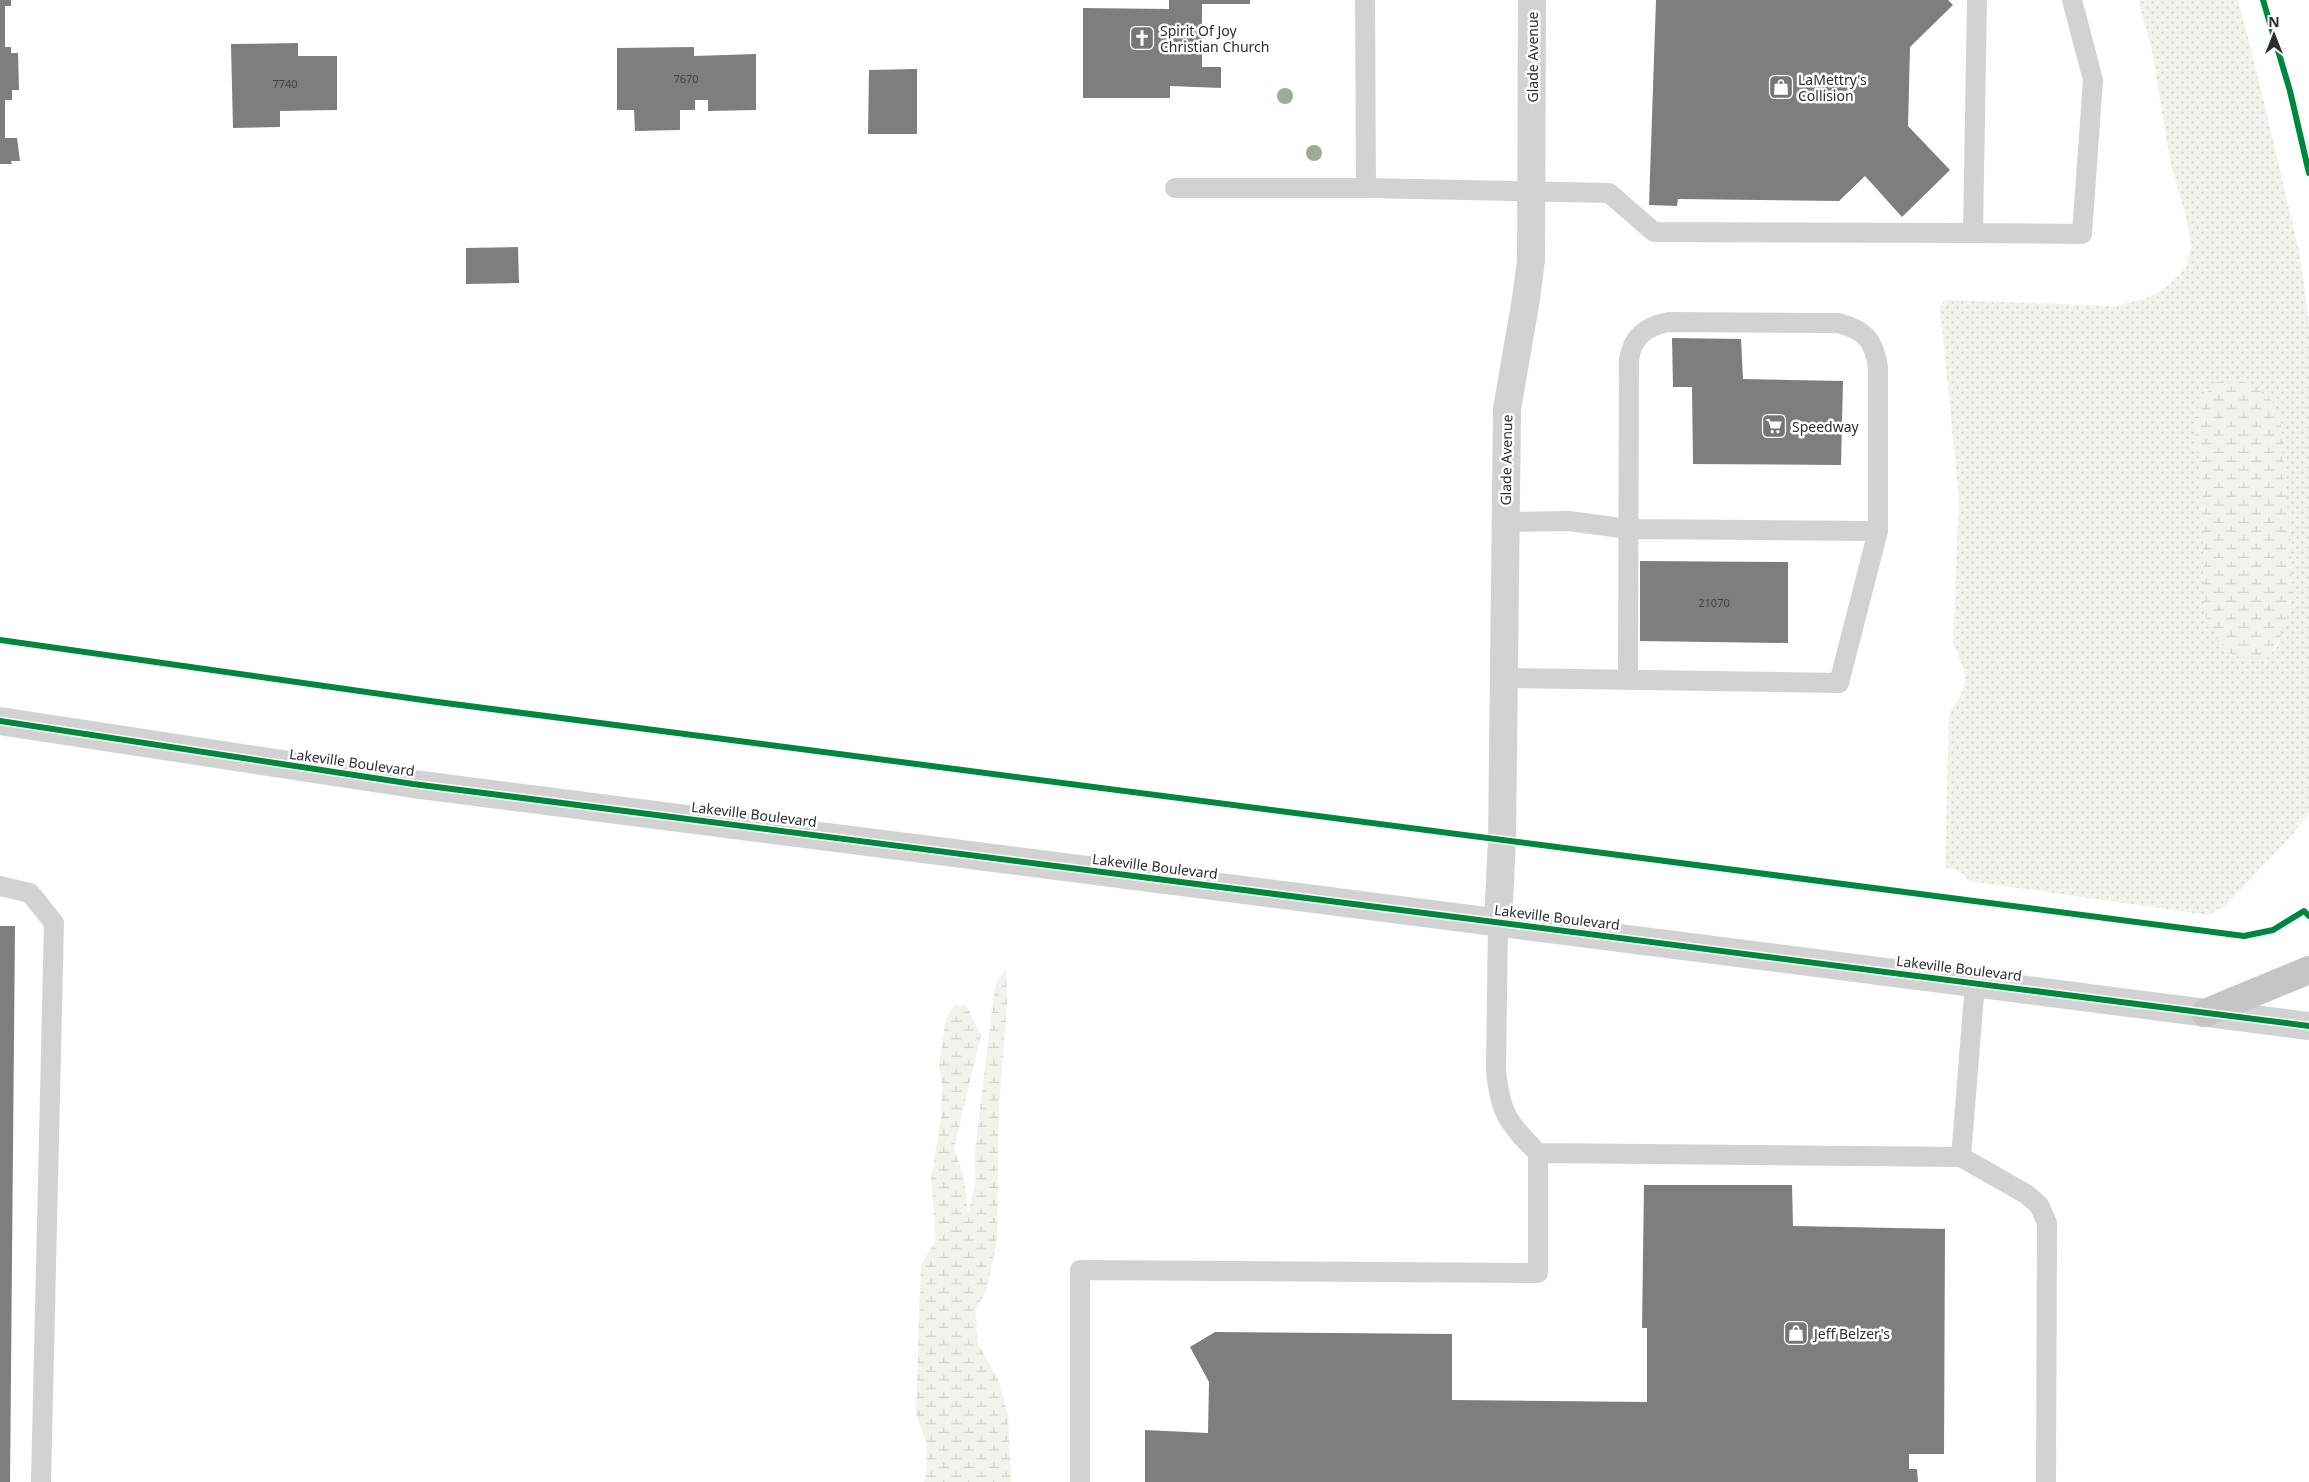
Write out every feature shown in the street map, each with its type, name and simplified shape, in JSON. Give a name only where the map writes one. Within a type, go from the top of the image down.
[{"type":"main road","points":[[2205,1013],[2309,970]]},
{"type":"street","name":"Glade Avenue","points":[[1498,922],[1504,678],[1507,409],[1529,281],[1532,191],[1532,0]]},
{"type":"street","name":"Lakeville Boulevard","points":[[0,721],[413,784],[2309,1026]]},
{"type":"lane","points":[[1365,0],[1366,188]]},
{"type":"lane","points":[[1973,234],[1977,0]]},
{"type":"lane","points":[[1175,188],[1366,188],[1610,193],[1654,232],[2082,234],[2093,80],[2072,0]]},
{"type":"lane","points":[[1504,678],[1628,680],[1839,683],[1878,531],[1878,367],[1875,350],[1869,339],[1850,326],[1838,324],[1668,322],[1652,326],[1638,337],[1630,350],[1629,360],[1628,680]]},
{"type":"lane","points":[[1505,522],[1569,521],[1628,529],[1878,531]]},
{"type":"lane","points":[[0,886],[30,893],[54,923],[41,1482]]},
{"type":"lane","points":[[1080,1482],[1080,1270],[1538,1273],[1538,1153],[1509,1122],[1502,1108],[1498,1090],[1496,1070],[1498,922]]},
{"type":"lane","points":[[1961,1157],[1975,983]]},
{"type":"lane","points":[[1538,1153],[1961,1157],[2026,1194],[2039,1206],[2047,1223],[2046,1482]]},
{"type":"green space","points":[[2138,0],[2238,0],[2300,255],[2309,325],[2309,812],[2293,834],[2224,907],[2208,915],[1969,881],[1962,873],[1945,867],[1949,714],[1962,693],[1965,682],[1964,669],[1953,642],[1959,500],[1940,306],[1945,300],[2116,306],[2147,298],[2169,285],[2186,268],[2191,246],[2187,221],[2170,161],[2152,50]],"holes":[[[2278,413],[2290,543],[2290,600],[2277,647],[2266,659],[2226,652],[2204,614],[2202,465]]]},
{"type":"green space","points":[[2237,379],[2255,388],[2271,400],[2278,412],[2282,431],[2283,465],[2291,550],[2291,583],[2289,608],[2285,624],[2279,639],[2266,659],[2243,658],[2226,652],[2204,614],[2202,465],[2196,449],[2195,413],[2213,383]]},
{"type":"green space","points":[[1006,970],[1007,1004],[999,1106],[997,1238],[987,1289],[975,1311],[978,1344],[998,1379],[1008,1415],[1011,1482],[924,1482],[927,1466],[926,1441],[916,1414],[921,1265],[936,1240],[931,1179],[941,1119],[942,1087],[939,1064],[946,1019],[954,1005],[966,1005],[981,1035],[954,1148],[964,1178],[968,1213],[976,1180],[974,1159],[994,994],[997,980]]},
{"type":"building","points":[[0,0],[11,0],[11,6],[5,6],[5,47],[11,47],[11,53],[18,53],[19,90],[12,90],[12,100],[5,100],[5,138],[17,138],[20,161],[11,161],[12,164],[0,164]]},
{"type":"building","name":"Spirit Of Joy Christian Church","points":[[1169,0],[1250,0],[1250,4],[1202,4],[1202,67],[1221,67],[1221,88],[1170,86],[1170,98],[1083,98],[1083,8],[1169,9]]},
{"type":"building","name":"LaMettry's Collision","points":[[1656,0],[1948,0],[1953,5],[1910,47],[1908,126],[1950,170],[1902,217],[1865,176],[1839,201],[1678,199],[1677,206],[1649,205]]},
{"type":"building","points":[[298,43],[298,56],[337,56],[337,110],[280,111],[280,127],[233,128],[231,44]]},
{"type":"building","points":[[694,47],[694,56],[756,54],[756,110],[708,111],[708,100],[695,100],[695,110],[680,110],[680,130],[635,131],[634,110],[617,110],[617,48]]},
{"type":"building","points":[[917,69],[917,134],[868,134],[869,70]]},
{"type":"building","points":[[518,247],[519,283],[466,284],[466,248]]},
{"type":"building","points":[[1672,338],[1741,339],[1743,379],[1843,381],[1841,465],[1693,464],[1692,387],[1673,387]]},
{"type":"building","points":[[1640,561],[1788,562],[1788,643],[1640,641]]},
{"type":"building","points":[[0,926],[15,926],[10,1482],[0,1482]]},
{"type":"building","name":"Jeff Belzer's","points":[[1644,1185],[1792,1185],[1793,1226],[1945,1229],[1944,1454],[1909,1454],[1909,1469],[1917,1469],[1918,1482],[1145,1482],[1145,1430],[1208,1433],[1209,1382],[1190,1347],[1215,1332],[1452,1334],[1452,1400],[1647,1402],[1647,1328],[1642,1328]]},
{"type":"cycle path","points":[[2263,0],[2290,91],[2309,173]]},
{"type":"cycle path","points":[[0,640],[430,701],[2244,936],[2273,930],[2304,911],[2309,916]]},
{"type":"cycle path","points":[[0,721],[413,784],[2309,1026]]},
{"type":"place","name":"Spirit Of Joy Christian Church","points":[[1142,38]]},
{"type":"place","name":"LaMettry's Collision","points":[[1781,87]]},
{"type":"place","name":"Speedway","points":[[1774,426]]},
{"type":"place","name":"Jeff Belzer's","points":[[1796,1333]]}]
